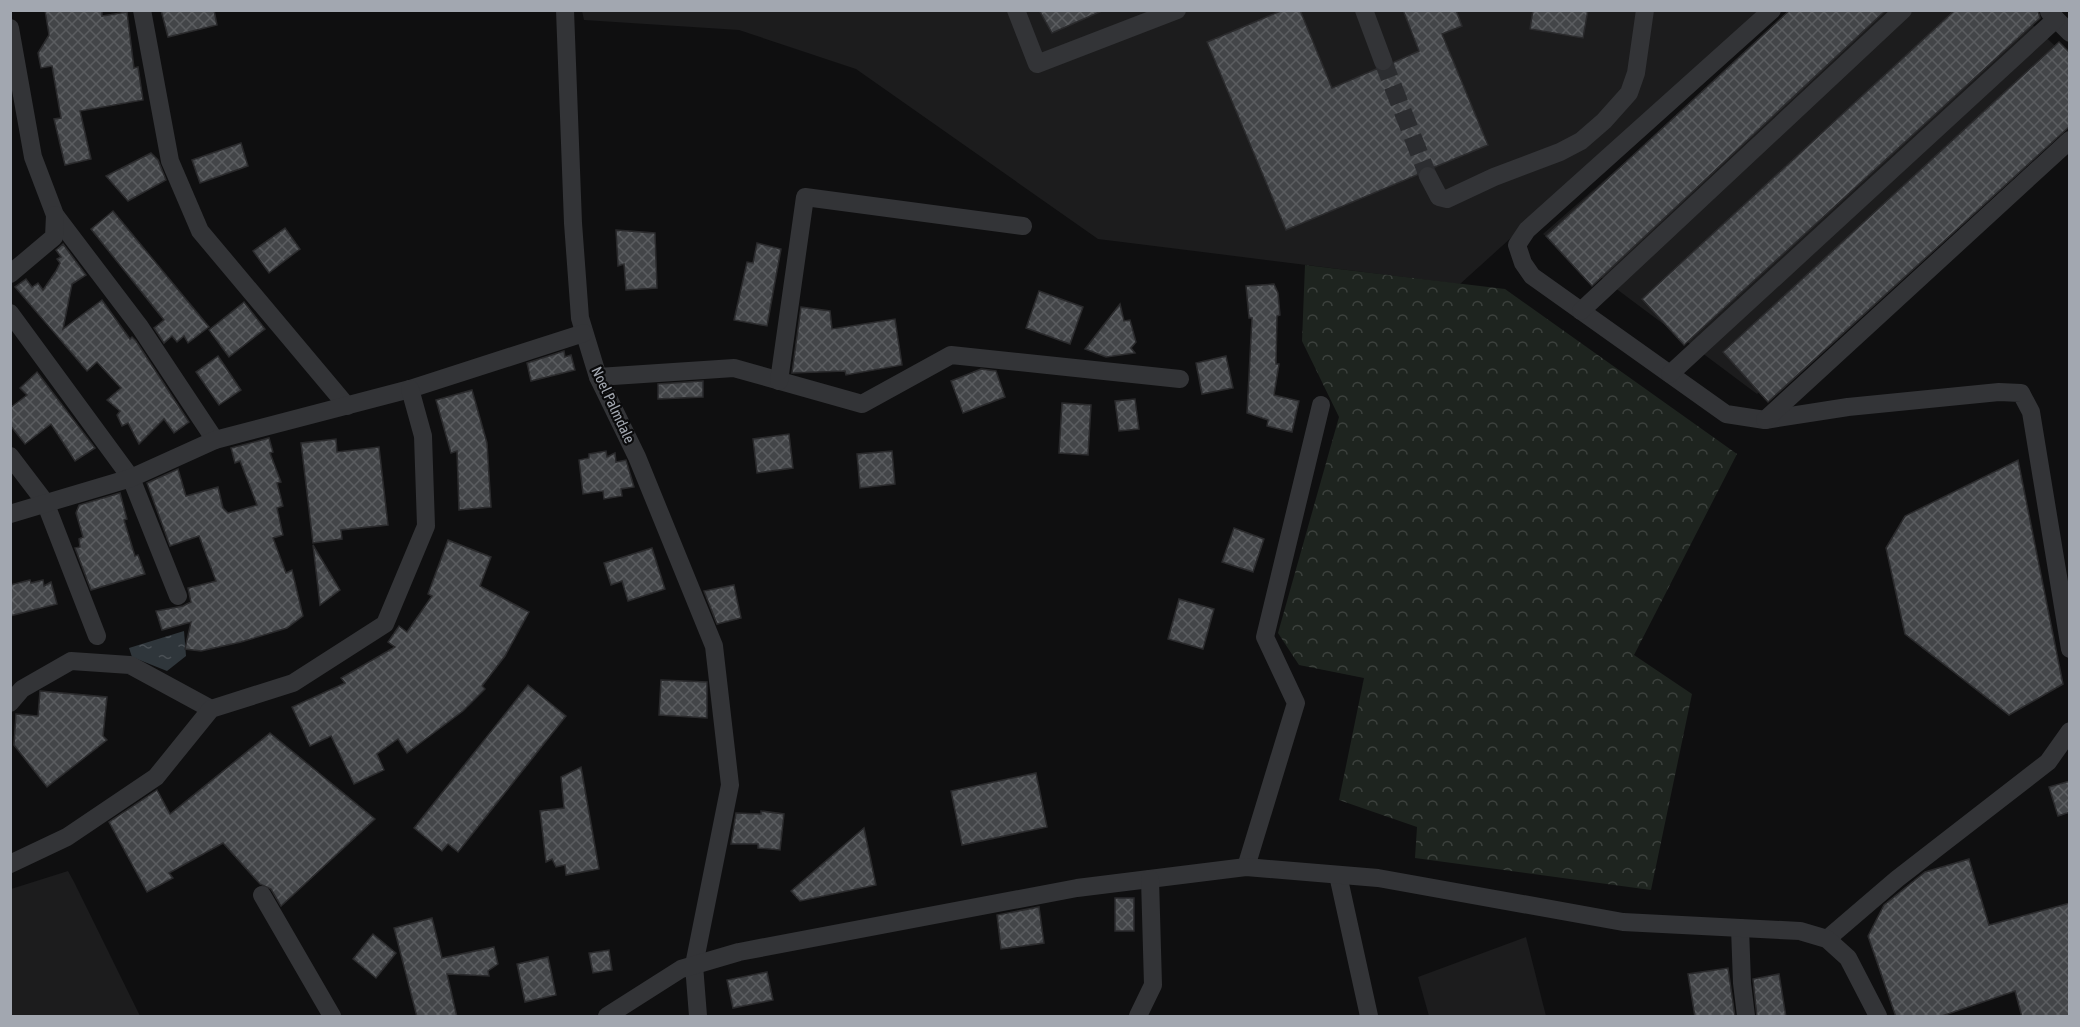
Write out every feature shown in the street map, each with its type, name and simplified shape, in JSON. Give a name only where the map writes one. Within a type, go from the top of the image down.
[{"type":"street","points":[[142,10],[170,161],[200,231],[347,406]]},
{"type":"street","name":"Noel Palmdale","points":[[565,10],[573,223],[580,318],[598,377],[637,457],[714,646],[730,785],[694,965],[698,1017]]},
{"type":"street","points":[[1016,10],[1037,64],[1176,10]]},
{"type":"street","points":[[1364,10],[1383,61]]},
{"type":"street","points":[[1428,176],[1438,197],[1447,199],[1581,141],[1629,93],[1636,74],[1645,10]]},
{"type":"street","points":[[1772,10],[1527,231],[1517,245],[1523,263],[1532,276],[1726,414],[1765,420],[1848,407],[1999,392],[2021,393],[2031,412],[2070,649]]},
{"type":"street","points":[[1581,311],[1903,10]]},
{"type":"street","points":[[1670,374],[2052,15],[2070,33]]},
{"type":"street","points":[[10,28],[33,158],[55,215],[140,327],[215,440]]},
{"type":"street","points":[[1765,420],[2070,140]]},
{"type":"street","points":[[779,381],[805,197],[1023,226]]},
{"type":"street","points":[[10,274],[54,237],[55,215]]},
{"type":"street","points":[[10,313],[131,478],[178,596]]},
{"type":"street","points":[[10,514],[131,478],[215,440],[410,389],[584,333]]},
{"type":"street","points":[[598,377],[668,370],[734,368],[862,404],[951,355],[1180,379]]},
{"type":"street","points":[[10,864],[67,837],[156,777],[211,709],[293,683],[385,624],[426,526],[423,436],[410,389]]},
{"type":"street","points":[[1246,867],[1296,703],[1265,637],[1321,405]]},
{"type":"street","points":[[10,456],[45,502],[97,636]]},
{"type":"street","points":[[10,703],[22,689],[71,661],[130,665],[211,709]]},
{"type":"street","points":[[1827,939],[1897,879],[2048,762],[2070,731]]},
{"type":"street","points":[[607,1017],[681,969],[739,951],[1077,888],[1246,867],[1378,878],[1623,921],[1800,931],[1827,939],[1848,958],[1878,1017]]},
{"type":"street","points":[[1338,875],[1369,1017]]},
{"type":"street","points":[[1138,1017],[1153,985],[1150,879]]},
{"type":"street","points":[[262,895],[332,1017]]},
{"type":"street","points":[[1740,928],[1746,1017]]},
{"type":"shaded area","points":[[582,11],[1762,11],[1460,284],[1098,239],[856,69],[739,30],[584,20]]},
{"type":"shaded area","points":[[1797,11],[2018,11],[2069,59],[2069,101],[1757,394],[1543,234]]},
{"type":"shaded area","points":[[68,871],[140,1016],[11,1016],[11,889]]},
{"type":"shaded area","points":[[1526,937],[1546,1016],[1429,1016],[1418,977]]},
{"type":"green space","points":[[1305,265],[1505,289],[1737,454],[1634,655],[1692,694],[1651,890],[1415,858],[1417,827],[1339,800],[1364,678],[1299,665],[1278,633],[1339,417],[1302,341]]},
{"type":"water","points":[[184,631],[186,656],[167,671],[132,657],[129,648]]},
{"type":"building","points":[[45,10],[102,10],[102,16],[127,12],[134,68],[138,67],[143,100],[80,111],[91,159],[65,165],[54,119],[61,118],[52,66],[41,68],[38,53],[49,35]]},
{"type":"building","points":[[161,10],[214,10],[217,25],[168,37]]},
{"type":"building","points":[[1039,10],[1104,10],[1052,33]]},
{"type":"building","points":[[1283,10],[1300,10],[1332,88],[1376,69],[1387,71],[1394,62],[1419,51],[1403,10],[1456,10],[1462,26],[1442,34],[1488,145],[1435,167],[1423,166],[1417,175],[1286,230],[1207,42]]},
{"type":"building","points":[[1533,10],[1588,10],[1583,38],[1530,29]]},
{"type":"building","points":[[1790,10],[1886,10],[1592,286],[1546,236]]},
{"type":"building","points":[[1955,10],[2038,10],[2040,18],[1684,345],[1642,299]]},
{"type":"building","points":[[2059,42],[2070,53],[2070,126],[1768,402],[1723,352]]},
{"type":"building","points":[[241,143],[248,166],[200,183],[192,160]]},
{"type":"building","points":[[151,153],[158,160],[166,180],[128,201],[106,176]]},
{"type":"building","points":[[113,211],[209,327],[188,343],[184,336],[177,342],[172,336],[164,343],[154,328],[164,320],[91,229]]},
{"type":"building","points":[[285,228],[300,249],[269,273],[253,251]]},
{"type":"building","points":[[616,230],[655,233],[657,288],[626,290],[624,264],[618,266]]},
{"type":"building","points":[[757,243],[781,249],[767,326],[734,320],[747,262],[753,263]]},
{"type":"building","points":[[63,244],[86,275],[72,284],[63,329],[102,300],[130,339],[132,337],[136,341],[189,422],[174,433],[164,419],[139,444],[128,423],[122,426],[117,415],[120,411],[107,400],[121,388],[97,362],[87,371],[15,287],[26,279],[32,287],[38,283],[43,290],[60,263],[57,259],[61,257],[56,250]]},
{"type":"building","points":[[1274,284],[1278,293],[1280,315],[1277,316],[1276,364],[1279,364],[1274,395],[1299,401],[1292,432],[1267,426],[1268,420],[1247,413],[1252,318],[1249,318],[1246,286]]},
{"type":"building","points":[[1039,291],[1083,307],[1070,344],[1026,328]]},
{"type":"building","points":[[244,302],[265,329],[229,357],[209,330]]},
{"type":"building","points":[[1120,304],[1124,321],[1130,320],[1136,342],[1131,348],[1135,353],[1106,357],[1085,349]]},
{"type":"building","points":[[801,307],[830,311],[832,329],[895,319],[902,365],[846,375],[845,371],[792,373]]},
{"type":"building","points":[[564,351],[565,357],[571,355],[575,370],[531,381],[527,363]]},
{"type":"building","points":[[218,356],[241,390],[219,405],[196,372]]},
{"type":"building","points":[[1226,356],[1233,388],[1202,394],[1196,363]]},
{"type":"building","points":[[981,369],[996,371],[1005,397],[963,413],[951,381]]},
{"type":"building","points":[[37,372],[95,448],[75,461],[51,424],[25,444],[10,425],[10,408],[27,395],[20,388]]},
{"type":"building","points":[[703,381],[703,397],[658,399],[658,384]]},
{"type":"building","points":[[472,390],[487,443],[491,507],[459,510],[457,451],[451,453],[436,400]]},
{"type":"building","points":[[1135,399],[1139,429],[1119,431],[1115,401]]},
{"type":"building","points":[[1062,403],[1091,405],[1088,455],[1059,453]]},
{"type":"building","points":[[789,434],[793,468],[757,473],[753,439]]},
{"type":"building","points":[[269,438],[273,452],[270,453],[281,482],[277,483],[283,506],[277,508],[283,535],[273,538],[286,573],[292,570],[303,616],[287,628],[241,642],[201,651],[185,649],[191,622],[162,630],[156,611],[183,606],[191,602],[188,588],[216,581],[199,536],[170,546],[147,483],[178,469],[186,496],[218,487],[223,508],[228,513],[257,505],[240,461],[235,463],[231,448]]},
{"type":"building","points":[[336,439],[337,452],[379,447],[388,525],[341,530],[342,539],[313,543],[301,443]]},
{"type":"building","points":[[606,451],[607,457],[615,453],[616,462],[626,460],[634,487],[621,489],[622,496],[604,499],[603,491],[583,494],[579,460],[589,458],[589,454]]},
{"type":"building","points":[[892,451],[895,484],[860,488],[857,454]]},
{"type":"building","points":[[2018,460],[2063,684],[2009,715],[1905,634],[1886,548],[1905,516]]},
{"type":"building","points":[[120,493],[127,519],[124,520],[135,556],[138,555],[145,574],[91,590],[75,548],[80,547],[79,539],[83,537],[76,513],[79,505]]},
{"type":"building","points":[[1234,528],[1264,539],[1253,572],[1222,562]]},
{"type":"building","points":[[448,540],[491,557],[480,586],[529,612],[505,656],[482,686],[485,689],[463,711],[407,753],[398,739],[377,754],[384,770],[354,784],[331,736],[310,746],[292,707],[345,683],[341,678],[395,647],[388,642],[399,626],[407,632],[432,596],[428,594]]},
{"type":"building","points":[[313,545],[340,590],[320,605]]},
{"type":"building","points":[[652,548],[665,589],[628,601],[622,581],[611,585],[604,563]]},
{"type":"building","points":[[30,580],[31,583],[43,580],[44,586],[51,582],[57,604],[10,616],[10,585]]},
{"type":"building","points":[[734,585],[741,618],[717,624],[704,591]]},
{"type":"building","points":[[1179,599],[1214,609],[1203,649],[1168,639]]},
{"type":"building","points":[[661,680],[707,682],[707,718],[659,715]]},
{"type":"building","points":[[528,685],[566,716],[458,852],[448,844],[442,851],[414,828]]},
{"type":"building","points":[[40,691],[107,697],[103,736],[107,740],[47,787],[14,745],[16,714],[38,716]]},
{"type":"building","points":[[270,733],[375,819],[281,906],[271,889],[260,884],[223,843],[169,873],[173,878],[147,892],[109,822],[157,790],[170,814]]},
{"type":"building","points":[[581,767],[599,869],[566,875],[565,865],[556,867],[552,859],[546,862],[540,811],[564,808],[561,777]]},
{"type":"building","points":[[1036,773],[1047,827],[962,845],[951,791]]},
{"type":"building","points":[[2070,781],[2070,812],[2058,816],[2049,787]]},
{"type":"building","points":[[761,811],[784,814],[780,850],[758,848],[758,844],[731,844],[736,813],[761,814]]},
{"type":"building","points":[[864,828],[876,885],[800,901],[791,891]]},
{"type":"building","points":[[1969,859],[1989,925],[2070,903],[2070,1017],[2022,1017],[2015,991],[1939,1017],[1896,1017],[1868,936],[1884,905],[1925,872]]},
{"type":"building","points":[[1115,898],[1134,898],[1134,931],[1115,931]]},
{"type":"building","points":[[1039,907],[1044,943],[1001,949],[997,915]]},
{"type":"building","points":[[432,918],[442,958],[494,947],[498,964],[488,971],[489,976],[447,974],[457,1017],[417,1017],[394,928]]},
{"type":"building","points":[[373,934],[396,953],[376,978],[353,959]]},
{"type":"building","points":[[609,950],[612,970],[593,973],[589,953]]},
{"type":"building","points":[[548,957],[556,995],[525,1002],[517,964]]},
{"type":"building","points":[[1728,968],[1735,1017],[1695,1017],[1688,974]]},
{"type":"building","points":[[767,972],[773,1000],[733,1008],[727,980]]},
{"type":"building","points":[[1779,974],[1786,1017],[1757,1017],[1753,979]]},
{"type":"tunnel","points":[[1383,61],[1428,176]]}]
